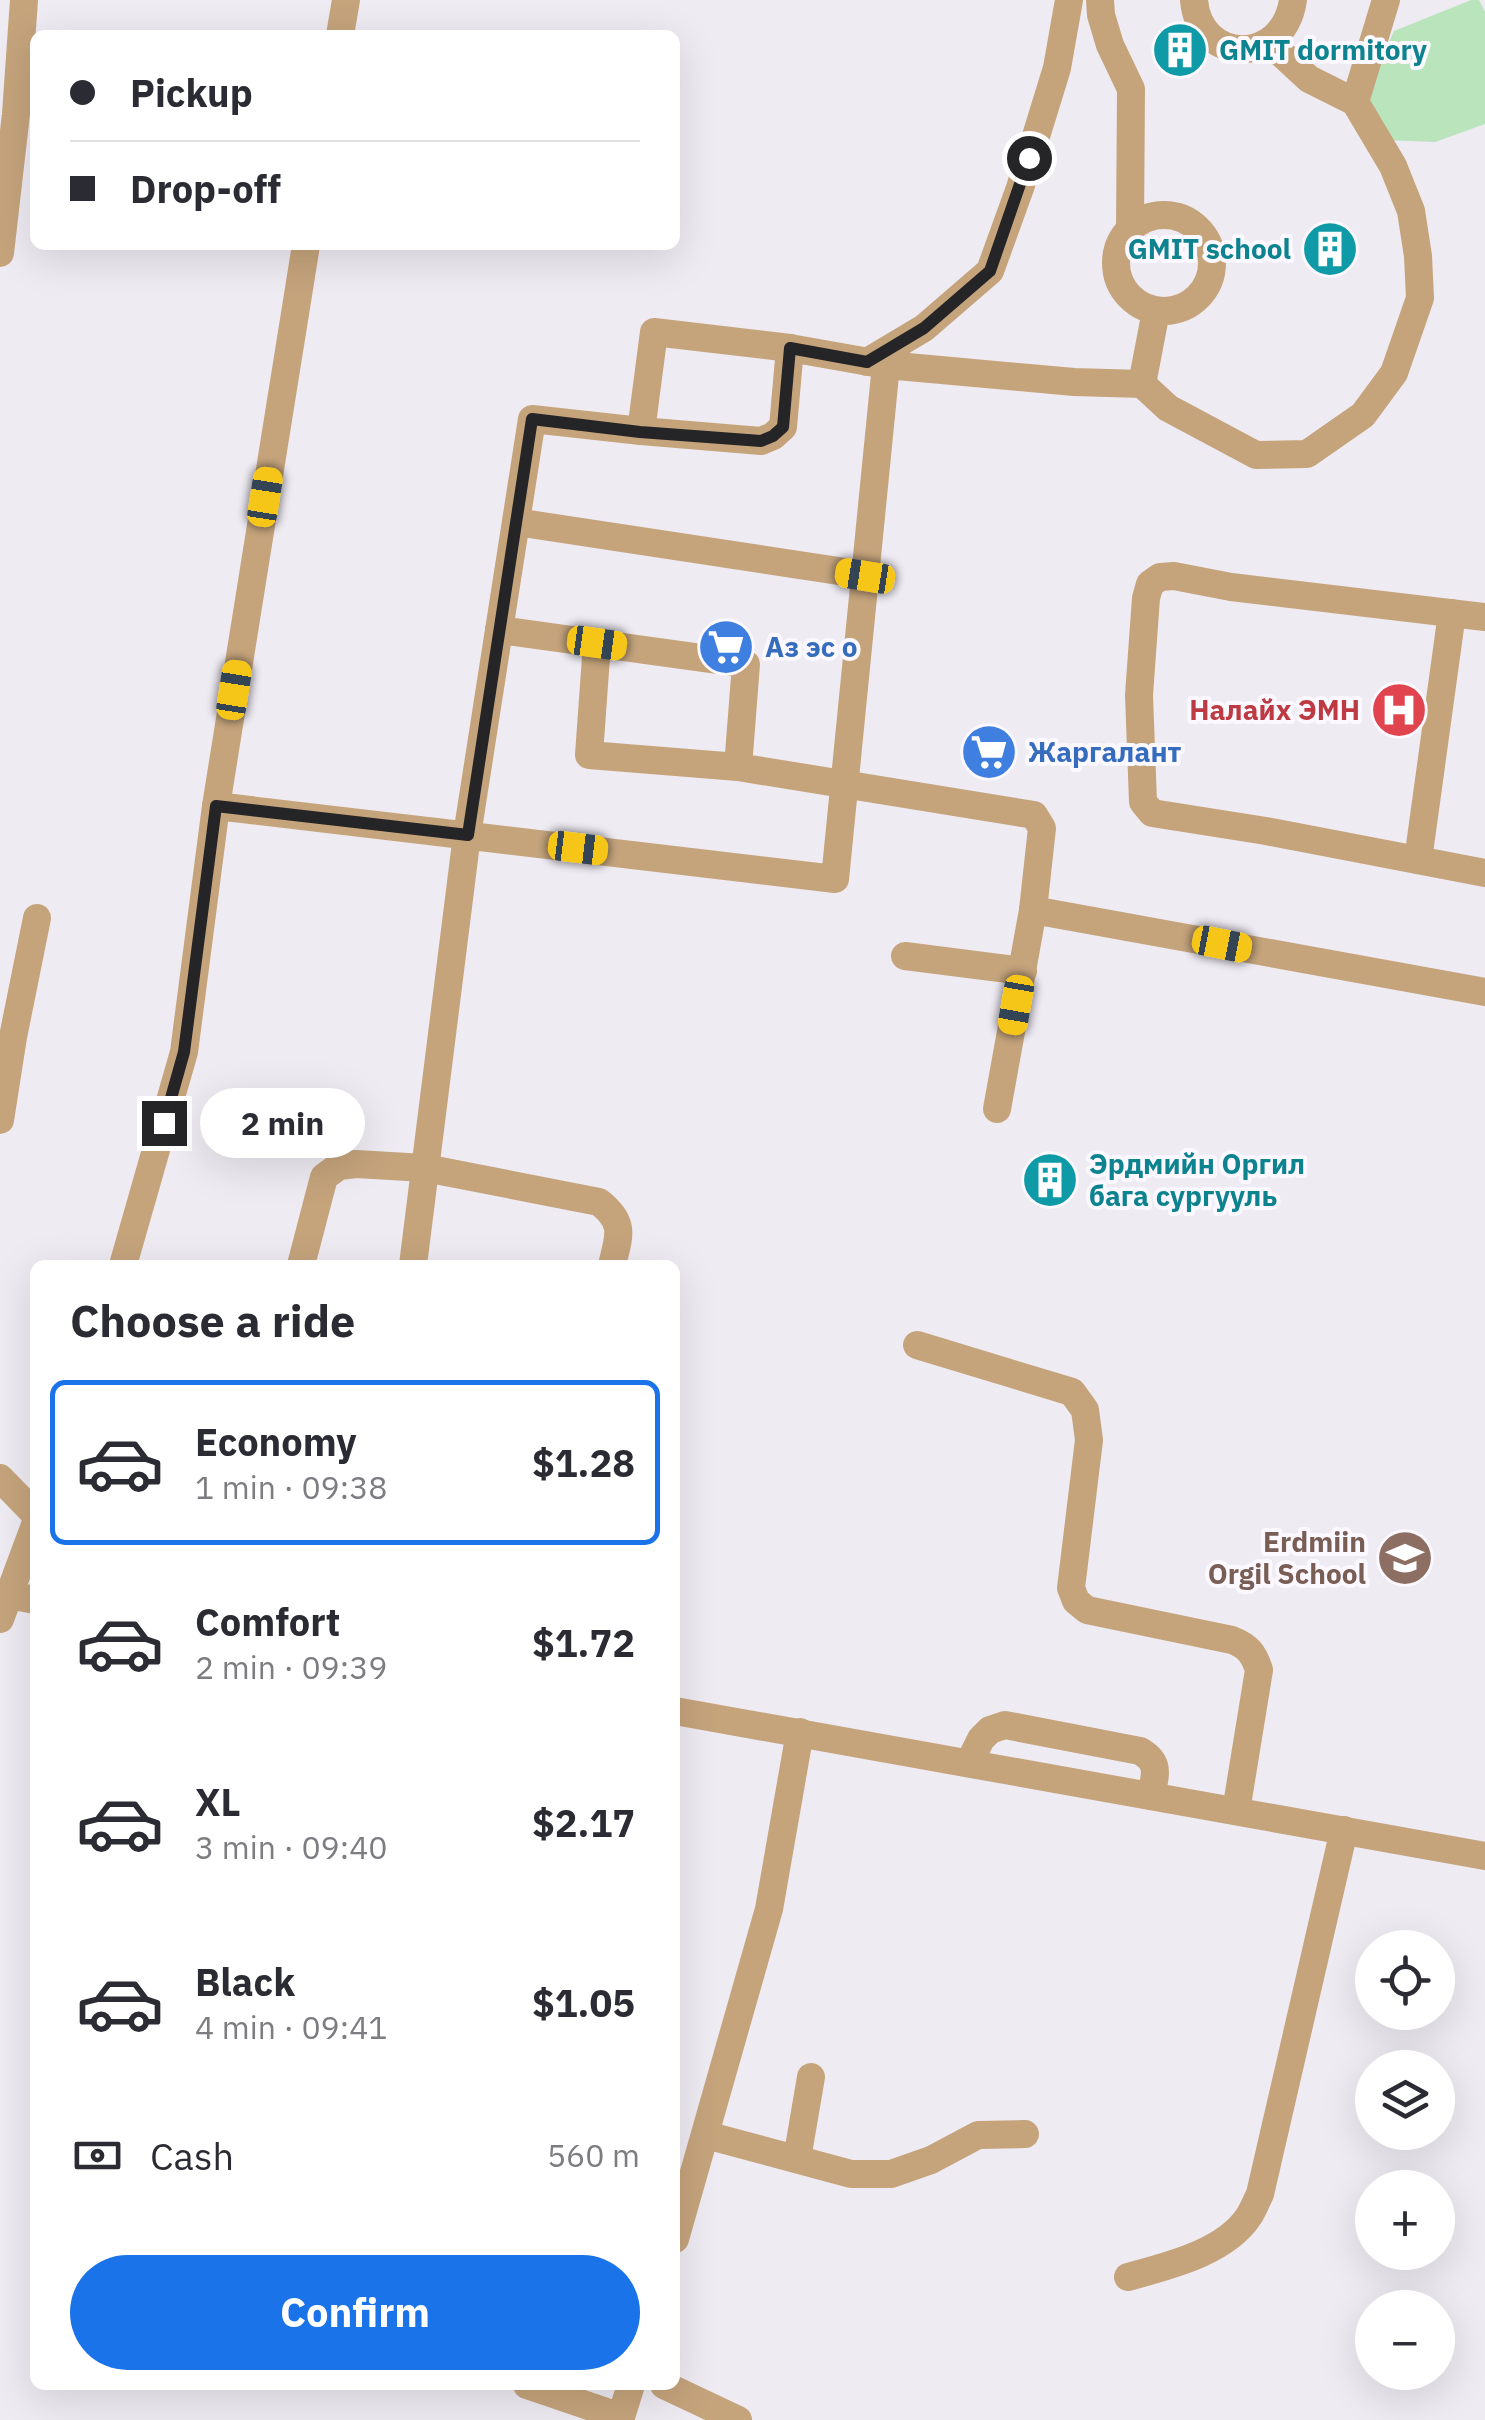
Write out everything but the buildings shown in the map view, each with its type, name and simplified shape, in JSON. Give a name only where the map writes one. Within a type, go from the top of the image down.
[{"type":"street","points":[[0,254],[24,0]]},
{"type":"street","points":[[341,30],[346,0]]},
{"type":"street","points":[[876,363],[990,271],[1057,68],[1069,0]]},
{"type":"street","points":[[1100,0],[1110,45],[1131,89],[1130,229]]},
{"type":"street","points":[[1194,0],[1199,21],[1208,35],[1238,49],[1254,48],[1282,32],[1290,18],[1293,0]]},
{"type":"street","points":[[1355,102],[1386,0]]},
{"type":"street","points":[[640,432],[654,332],[876,363],[1074,382],[1142,384],[1168,408],[1256,455],[1307,454],[1363,415],[1394,373],[1420,298],[1418,256],[1411,212],[1393,166],[1355,102],[1309,79],[1269,42]]},
{"type":"street","points":[[1156,216],[1192,217],[1209,246],[1212,263],[1201,294],[1173,310],[1142,306],[1130,297],[1116,270],[1116,255],[1130,229],[1156,216]]},
{"type":"street","points":[[124,1260],[184,1052],[216,806],[305,250]]},
{"type":"street","points":[[1142,384],[1156,310]]},
{"type":"street","points":[[414,1260],[468,835],[532,419],[761,441],[783,427],[790,348]]},
{"type":"street","points":[[216,806],[836,879],[865,576],[876,363]]},
{"type":"street","points":[[516,522],[865,576]]},
{"type":"street","points":[[1485,616],[1160,577],[1150,584],[1146,598],[1139,695],[1142,802],[1152,813],[1485,873]]},
{"type":"street","points":[[1418,860],[1452,612]]},
{"type":"street","points":[[499,630],[746,664],[738,767]]},
{"type":"street","points":[[597,643],[589,755],[738,767],[1034,815],[1042,828],[1034,910],[997,1109]]},
{"type":"street","points":[[1034,910],[1485,992]]},
{"type":"street","points":[[0,1120],[12,1037],[38,918]]},
{"type":"street","points":[[905,956],[1022,971]]},
{"type":"street","points":[[303,1260],[324,1177],[338,1166],[356,1164],[425,1168],[600,1202],[613,1212],[620,1232],[613,1260]]},
{"type":"street","points":[[918,1346],[1072,1392],[1086,1410],[1090,1440],[1071,1588],[1076,1601],[1086,1610],[1232,1640],[1244,1645],[1254,1656],[1259,1670],[1236,1811]]},
{"type":"street","points":[[0,1478],[30,1509]]},
{"type":"street","points":[[15,1605],[30,1545]]},
{"type":"street","points":[[680,1712],[1485,1856]]},
{"type":"street","points":[[970,1763],[981,1739],[990,1730],[1005,1725],[1042,1730],[1140,1751],[1153,1760],[1156,1770],[1151,1796]]},
{"type":"street","points":[[680,2223],[769,1909],[800,1732]]},
{"type":"street","points":[[1128,2277],[1192,2258],[1223,2240],[1247,2220],[1260,2194],[1344,1830]]},
{"type":"street","points":[[796,2159],[811,2077]]},
{"type":"street","points":[[706,2135],[852,2174],[891,2174],[931,2160],[978,2135],[1025,2134]]},
{"type":"street","points":[[541,2390],[620,2418],[629,2390]]},
{"type":"street","points":[[675,2390],[738,2420]]},
{"type":"green space","points":[[1479,0],[1485,12],[1485,124],[1435,142],[1382,140],[1361,106],[1394,31]]},
{"type":"place","name":"GMIT dormitory","points":[[1180,50]]},
{"type":"place","name":"GMIT school","points":[[1330,249]]},
{"type":"place","name":"Аз эс о","points":[[726,647]]},
{"type":"place","name":"Налайх ЭМН","points":[[1399,710]]},
{"type":"place","name":"Жаргалант","points":[[989,752]]},
{"type":"place","name":"Эрдмийн Оргил бага сургууль","points":[[1050,1180]]},
{"type":"place","name":"Erdmiin Orgil School","points":[[1405,1558]]},
{"type":"route","points":[[164,1123],[184,1052],[216,806],[468,835],[532,419],[761,441],[773,436],[783,427],[790,348],[867,362],[924,328],[990,271],[1029,158]]}]
